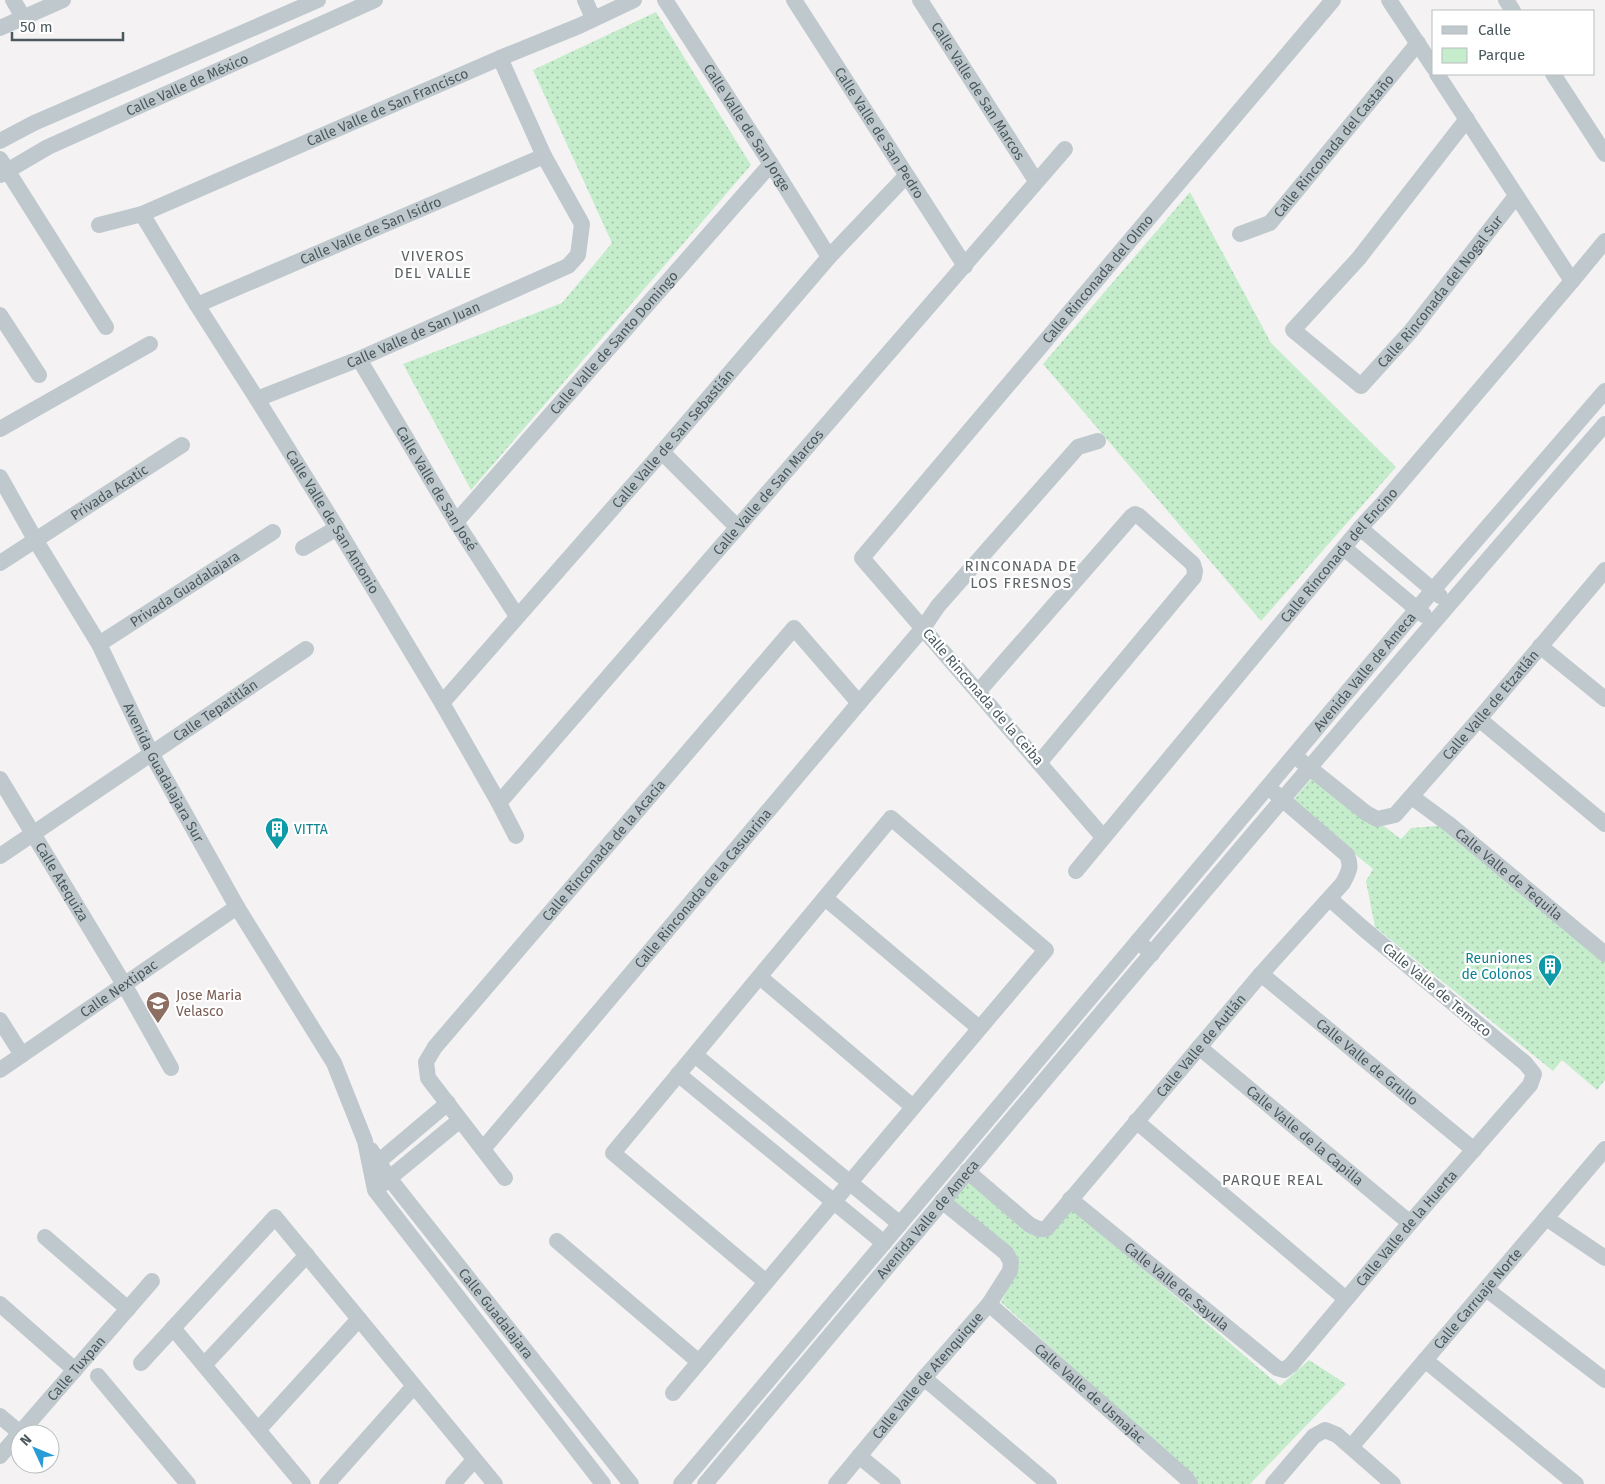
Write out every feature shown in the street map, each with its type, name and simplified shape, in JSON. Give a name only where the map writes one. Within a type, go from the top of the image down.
[{"type":"street","points":[[13,0],[23,17]]},
{"type":"street","points":[[0,28],[63,0]]},
{"type":"street","name":"Calle Valle de México","points":[[0,141],[34,123],[318,0]]},
{"type":"street","name":"Calle Valle de México","points":[[2,168],[375,0]]},
{"type":"street","points":[[585,0],[593,18]]},
{"type":"street","name":"Calle Valle de San Francisco","points":[[99,225],[142,214],[500,58],[579,26],[611,5],[634,0]]},
{"type":"street","name":"Calle Valle de San Jorge","points":[[665,0],[772,164],[829,257]]},
{"type":"street","name":"Calle Valle de San Pedro","points":[[794,0],[965,266]]},
{"type":"street","name":"Calle Valle de San Marcos","points":[[920,0],[1036,181]]},
{"type":"street","name":"Calle Rinconada del Olmo","points":[[862,558],[1333,0]]},
{"type":"street","points":[[1389,0],[1432,65]]},
{"type":"street","name":"Calle Rinconada del Castaño","points":[[1240,234],[1270,223],[1418,43]]},
{"type":"street","points":[[500,58],[544,156]]},
{"type":"street","points":[[1438,75],[1572,282]]},
{"type":"street","points":[[1555,75],[1605,154]]},
{"type":"street","name":"Calle Rinconada del Nogal Sur","points":[[1467,119],[1359,258],[1293,330],[1361,386],[1411,331],[1516,196]]},
{"type":"street","name":"Calle Valle de San Marcos","points":[[499,803],[1065,149]]},
{"type":"street","name":"Calle Valle de San Juan","points":[[257,399],[359,359],[568,266],[578,255],[582,224],[544,156]]},
{"type":"street","name":"Calle Valle de San Isidro","points":[[197,305],[544,156]]},
{"type":"street","name":"Calle Valle de Santo Domingo","points":[[456,522],[772,164]]},
{"type":"street","points":[[2,168],[106,327]]},
{"type":"street","name":"Calle Valle de San Sebastián","points":[[442,703],[662,452],[829,257],[906,176]]},
{"type":"street","name":"Calle Valle de San Antonio","points":[[142,214],[337,528],[442,703],[516,836]]},
{"type":"street","name":"Calle Rinconada del Encino","points":[[1076,871],[1360,528],[1572,282],[1605,241]]},
{"type":"street","points":[[0,314],[39,375]]},
{"type":"street","points":[[0,429],[150,344]]},
{"type":"street","name":"Calle Valle de San José","points":[[359,359],[456,522],[517,616]]},
{"type":"street","name":"Avenida Valle de Ameca","points":[[682,1484],[1433,590],[1605,391]]},
{"type":"street","name":"Avenida Valle de Ameca","points":[[705,1484],[967,1171],[1432,622],[1605,424]]},
{"type":"street","name":"Calle Rinconada de la Casuarina","points":[[482,1149],[923,628],[938,606],[1078,447],[1098,441]]},
{"type":"street","name":"Privada Acatic","points":[[0,563],[182,445]]},
{"type":"street","points":[[662,452],[737,527]]},
{"type":"street","name":"Avenida Guadalajara Sur","points":[[0,477],[98,644],[151,753],[237,907],[334,1063]]},
{"type":"street","points":[[978,692],[1135,514],[1193,564],[1195,570],[1194,577],[1039,763]]},
{"type":"street","points":[[303,548],[337,528]]},
{"type":"street","points":[[1360,528],[1449,603]]},
{"type":"street","name":"Privada Guadalajara","points":[[98,644],[273,532]]},
{"type":"street","points":[[1344,548],[1432,622]]},
{"type":"street","name":"Calle Rinconada de la Ceiba","points":[[862,558],[1103,837]]},
{"type":"street","name":"Calle Valle de Etzatlán","points":[[1310,767],[1366,814],[1378,819],[1395,815],[1605,570]]},
{"type":"street","name":"Calle Rinconada de la Acacia","points":[[448,1103],[428,1078],[426,1062],[435,1047],[794,628],[859,703]]},
{"type":"street","points":[[1540,646],[1605,699]]},
{"type":"street","name":"Calle Tepatitlán","points":[[0,856],[306,649]]},
{"type":"street","points":[[1479,718],[1605,824]]},
{"type":"street","points":[[1294,755],[1310,767]]},
{"type":"street","name":"Calle Atequiza","points":[[0,779],[125,986],[171,1068]]},
{"type":"street","points":[[1268,786],[1283,800]]},
{"type":"street","name":"Calle Valle de Tequila","points":[[1412,797],[1450,825],[1605,954]]},
{"type":"street","name":"Calle Valle de Autlán","points":[[967,1171],[1030,1225],[1039,1229],[1046,1228],[1261,974],[1343,883],[1349,871],[1350,863],[1346,855],[1283,800]]},
{"type":"street","points":[[674,1392],[1046,950],[891,818],[613,1153],[766,1282]]},
{"type":"street","points":[[825,898],[979,1028]]},
{"type":"street","name":"Calle Valle de Temaco","points":[[1330,898],[1365,930],[1525,1063],[1534,1074],[1530,1085]]},
{"type":"street","name":"Calle Nextipac","points":[[0,1070],[125,986],[237,907]]},
{"type":"street","points":[[1138,940],[1152,954]]},
{"type":"street","name":"Calle Valle de Grullo","points":[[1261,974],[1474,1150]]},
{"type":"street","points":[[760,977],[913,1107]]},
{"type":"street","points":[[0,1020],[22,1055]]},
{"type":"street","name":"Calle Valle de la Capilla","points":[[1199,1047],[1410,1223]]},
{"type":"street","points":[[695,1055],[900,1224]]},
{"type":"street","name":"Calle Guadalajara","points":[[334,1063],[375,1165],[375,1190],[603,1484]]},
{"type":"street","points":[[678,1074],[884,1243]]},
{"type":"street","name":"Calle Valle de la Huerta","points":[[1284,1370],[1530,1085]]},
{"type":"street","points":[[375,1165],[448,1103],[505,1178]]},
{"type":"street","points":[[375,1190],[460,1120]]},
{"type":"street","points":[[1136,1121],[1346,1299]]},
{"type":"street","name":"Calle Carruaje Norte","points":[[1350,1447],[1605,1149]]},
{"type":"street","name":"Calle Guadalajara","points":[[375,1165],[389,1178],[631,1484]]},
{"type":"street","name":"Calle Valle de Sayula","points":[[1070,1199],[1277,1368],[1284,1370]]},
{"type":"street","name":"Calle Valle de Atenquique","points":[[836,1484],[988,1304],[1010,1271],[1011,1262],[1006,1254],[942,1201]]},
{"type":"street","points":[[141,1363],[275,1217],[495,1484]]},
{"type":"street","points":[[1546,1218],[1605,1258]]},
{"type":"street","points":[[45,1237],[128,1309]]},
{"type":"street","points":[[557,1241],[699,1362]]},
{"type":"street","points":[[204,1365],[307,1255]]},
{"type":"street","name":"Calle Tuxpan","points":[[28,1424],[152,1281]]},
{"type":"street","points":[[1486,1289],[1605,1380]]},
{"type":"street","points":[[0,1304],[75,1370]]},
{"type":"street","name":"Calle Valle de Usmajac","points":[[988,1304],[1190,1484]]},
{"type":"street","points":[[258,1430],[359,1319]]},
{"type":"street","points":[[173,1328],[303,1484]]},
{"type":"street","points":[[1425,1360],[1576,1484]]},
{"type":"street","points":[[98,1376],[188,1484]]},
{"type":"street","points":[[924,1378],[1049,1484]]},
{"type":"street","points":[[327,1484],[414,1386]]},
{"type":"street","points":[[551,1417],[549,1406],[553,1400],[561,1399],[567,1403]]},
{"type":"street","points":[[0,1416],[10,1424]]},
{"type":"street","points":[[1273,1484],[1314,1436],[1325,1430],[1337,1435],[1393,1484]]},
{"type":"street","name":"Calle Tuxpan","points":[[0,1456],[10,1444]]},
{"type":"street","points":[[859,1456],[893,1484]]},
{"type":"street","points":[[452,1484],[474,1460]]},
{"type":"green space","points":[[656,12],[751,165],[471,490],[403,364],[562,303],[612,243],[533,70]]},
{"type":"green space","points":[[1190,192],[1271,343],[1396,467],[1261,621],[1043,364]]},
{"type":"green space","points":[[1315,774],[1401,839],[1411,828],[1448,825],[1605,960],[1605,1080],[1597,1090],[1562,1060],[1553,1071],[1375,927],[1366,881],[1373,869],[1292,802]]},
{"type":"green space","points":[[969,1178],[1028,1228],[1072,1208],[1280,1386],[1309,1360],[1346,1384],[1250,1484],[1196,1484],[1196,1481],[1001,1302],[1015,1275],[951,1201]]},
{"type":"place","name":"VITTA","points":[[277,850]]},
{"type":"place","name":"Reuniones de Colonos","points":[[1550,987]]},
{"type":"place","name":"Jose Maria Velasco","points":[[158,1024]]},
{"type":"district","name":"VIVEROS DEL VALLE","points":[[433,264]]},
{"type":"district","name":"RINCONADA DE LOS FRESNOS","points":[[1021,574]]},
{"type":"district","name":"PARQUE REAL","points":[[1273,1180]]}]
